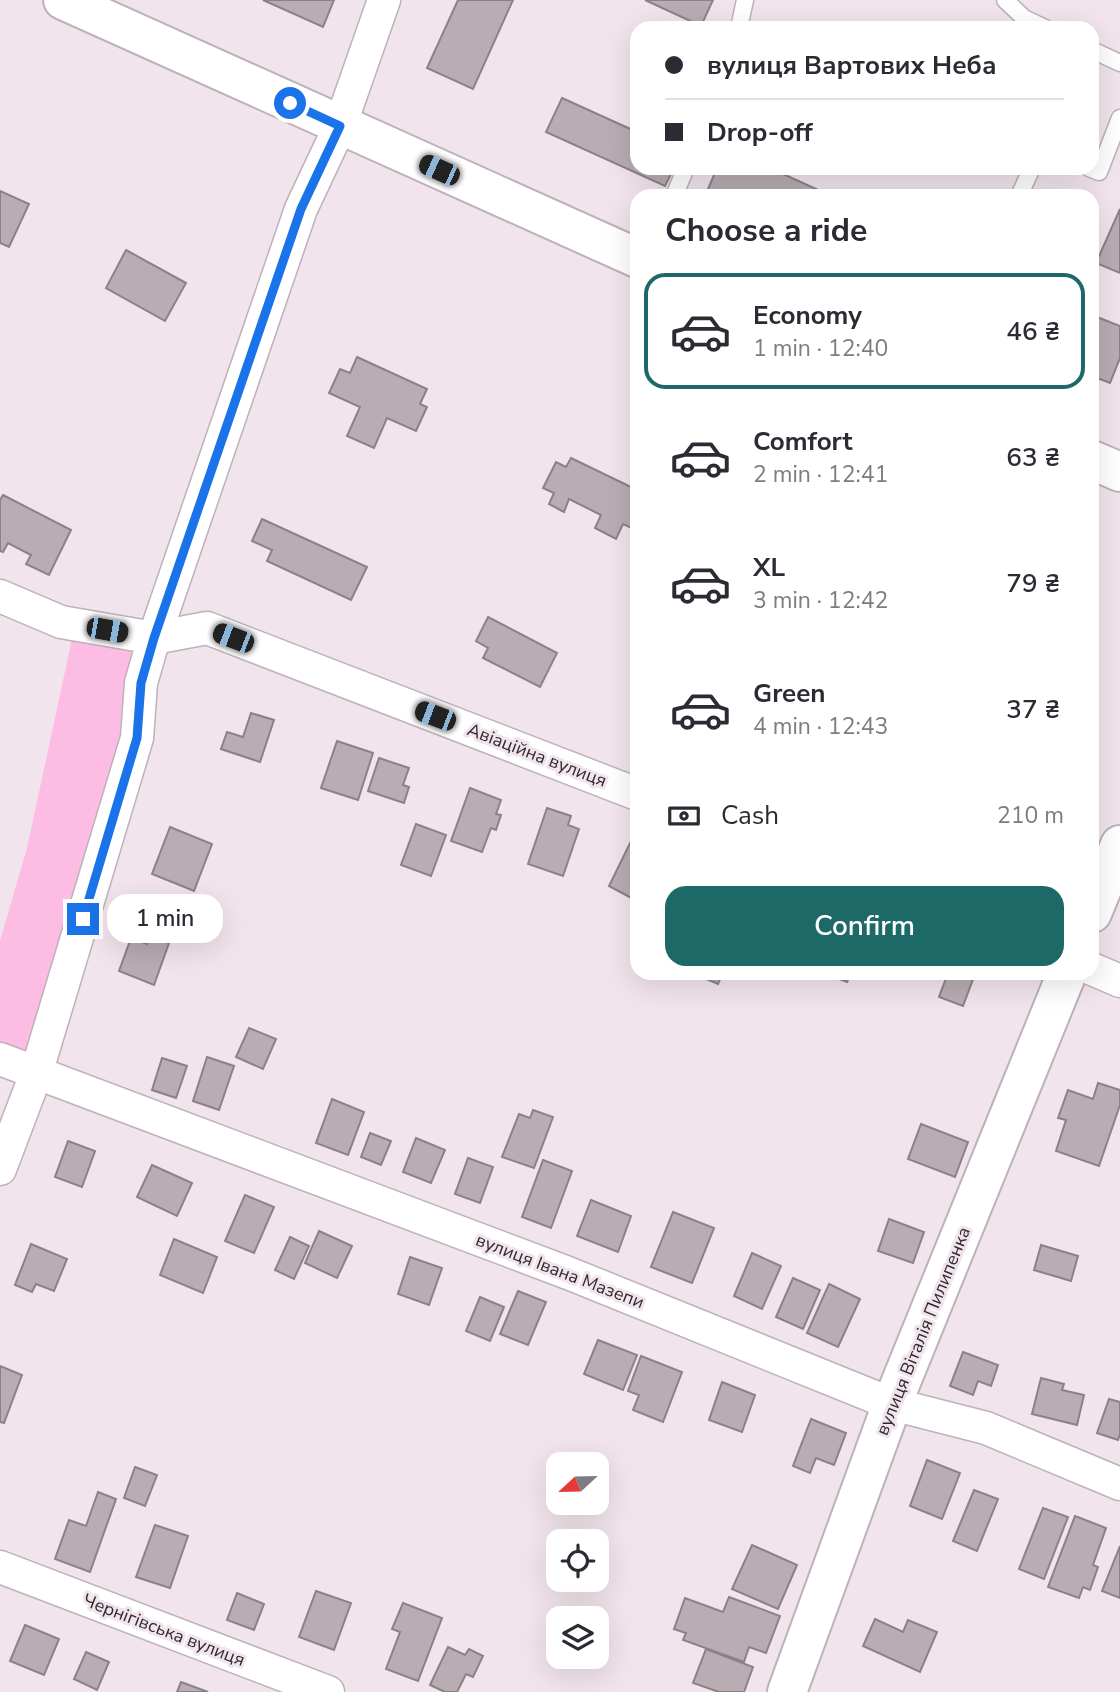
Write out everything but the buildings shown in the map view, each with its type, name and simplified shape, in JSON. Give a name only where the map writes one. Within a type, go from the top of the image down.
[{"type":"street","points":[[63,0],[630,255]]},
{"type":"street","points":[[0,1170],[36,1074],[137,738],[141,683],[154,638],[301,209],[340,126],[384,0]]},
{"type":"street","points":[[1099,463],[1120,472]]},
{"type":"street","name":"Авіаційна вулиця","points":[[0,596],[61,622],[154,638],[207,628],[630,791]]},
{"type":"street","points":[[1099,896],[1120,845]]},
{"type":"street","points":[[1099,972],[1120,981]]},
{"type":"street","name":"вулиця Віталія Пилипенка","points":[[787,1692],[892,1404],[1065,980]]},
{"type":"street","name":"вулиця Івана Мазепи","points":[[0,1059],[568,1273],[892,1404],[986,1428],[1120,1484]]},
{"type":"street","name":"Чернігівська вулиця","points":[[0,1567],[328,1692]]},
{"type":"lane","points":[[740,21],[745,0]]},
{"type":"lane","points":[[1005,0],[1030,21]]},
{"type":"lane","points":[[1099,53],[1120,63]]},
{"type":"lane","points":[[1099,172],[1120,118]]},
{"type":"shaded area","points":[[72,639],[105,647],[139,643],[127,737],[30,1063],[0,1050],[0,941],[27,848]]},
{"type":"route","points":[[83,919],[137,738],[141,683],[154,638],[301,209],[340,126],[290,103]]}]
